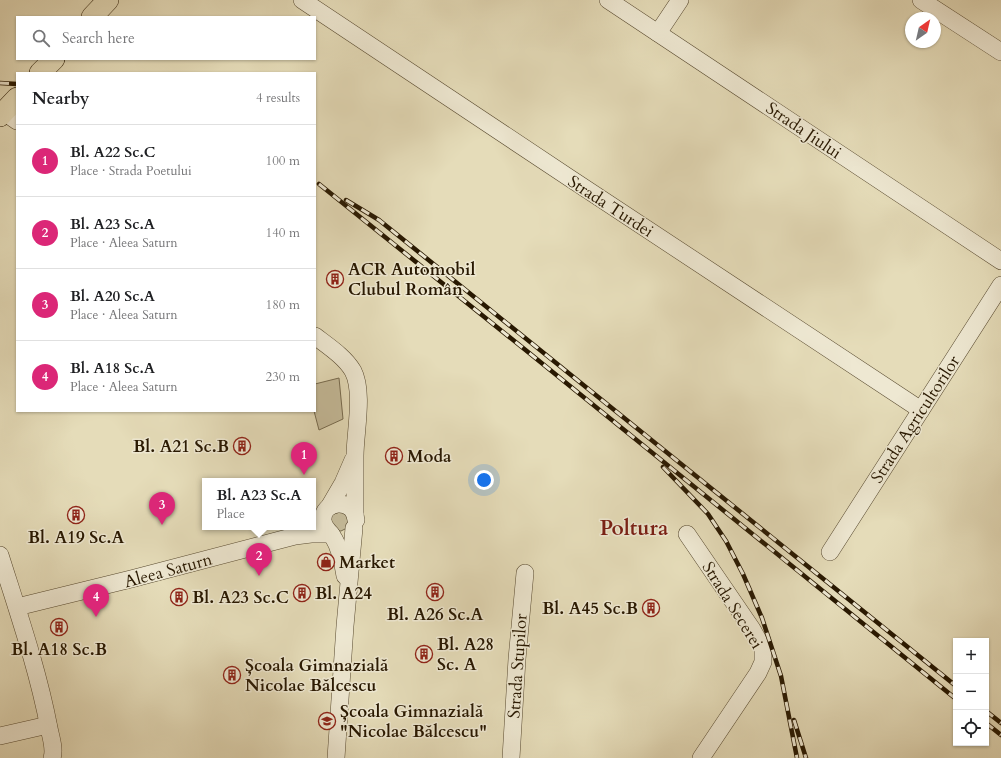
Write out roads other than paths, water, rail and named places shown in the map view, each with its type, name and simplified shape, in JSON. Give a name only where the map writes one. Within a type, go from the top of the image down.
[{"type":"main road","points":[[93,16],[108,0]]},
{"type":"main road","points":[[41,72],[53,60]]},
{"type":"street","name":"Strada Turdei","points":[[302,0],[921,410]]},
{"type":"street","name":"Strada Jiului","points":[[608,0],[1001,261]]},
{"type":"street","points":[[658,33],[680,0]]},
{"type":"street","points":[[921,0],[1001,52]]},
{"type":"street","name":"Strada Agricultorilor","points":[[830,552],[1001,285]]},
{"type":"street","points":[[316,337],[340,356],[353,372],[356,380],[358,403],[355,457],[355,521],[348,588],[336,758]]},
{"type":"street","points":[[348,588],[341,555],[332,534],[325,528],[323,513],[343,483],[355,457]]},
{"type":"street","points":[[323,513],[334,504],[346,505],[350,507],[355,521],[352,532],[343,536],[332,534]]},
{"type":"street","name":"Aleea Saturn","points":[[17,607],[131,580],[299,531],[311,534],[332,534]]},
{"type":"street","name":"Strada Secerei","points":[[687,534],[752,629],[763,649],[764,656],[758,673],[701,758]]},
{"type":"street","points":[[0,555],[17,607],[44,701],[54,757]]},
{"type":"street","name":"Strada Stupilor","points":[[511,758],[517,659],[525,573]]},
{"type":"street","points":[[0,736],[48,724]]},
{"type":"railway","points":[[0,83],[16,84]]},
{"type":"railway","points":[[319,184],[953,697]]},
{"type":"railway","points":[[346,200],[379,220],[953,684]]},
{"type":"railway","points":[[663,467],[708,514],[726,541],[743,574],[762,618],[781,676],[797,758]]},
{"type":"railway","points":[[989,713],[1001,723]]},
{"type":"railway","points":[[794,720],[806,758]]},
{"type":"railway","points":[[989,725],[1001,735]]},
{"type":"place","name":"ACR Automobil Clubul Român","points":[[335,279]]},
{"type":"place","name":"Bl. A21 Sc.B","points":[[242,446]]},
{"type":"place","name":"Moda","points":[[394,456]]},
{"type":"place","name":"Bl. A22 Sc.C","points":[[304,475]]},
{"type":"place","name":"Bl. A19 Sc.A","points":[[76,515]]},
{"type":"place","name":"Bl. A20 Sc.A","points":[[162,525]]},
{"type":"place","name":"Market","points":[[326,562]]},
{"type":"place","name":"Bl. A23 Sc.A","points":[[259,576]]},
{"type":"place","name":"Bl. A26 Sc.A","points":[[435,592]]},
{"type":"place","name":"Bl. A24","points":[[302,593]]},
{"type":"place","name":"Bl. A23 Sc.C","points":[[179,597]]},
{"type":"place","name":"Bl. A45 Sc.B","points":[[651,608]]},
{"type":"place","name":"Bl. A18 Sc.A","points":[[96,617]]},
{"type":"place","name":"Bl. A18 Sc.B","points":[[59,627]]},
{"type":"place","name":"Bl. A28 Sc. A","points":[[424,654]]},
{"type":"place","name":"Școala Gimnazială Nicolae Bălcescu","points":[[232,675]]},
{"type":"place","name":"Școala Gimnazială \"Nicolae Bălcescu\"","points":[[327,721]]},
{"type":"district","name":"Poltura","points":[[634,528]]}]
